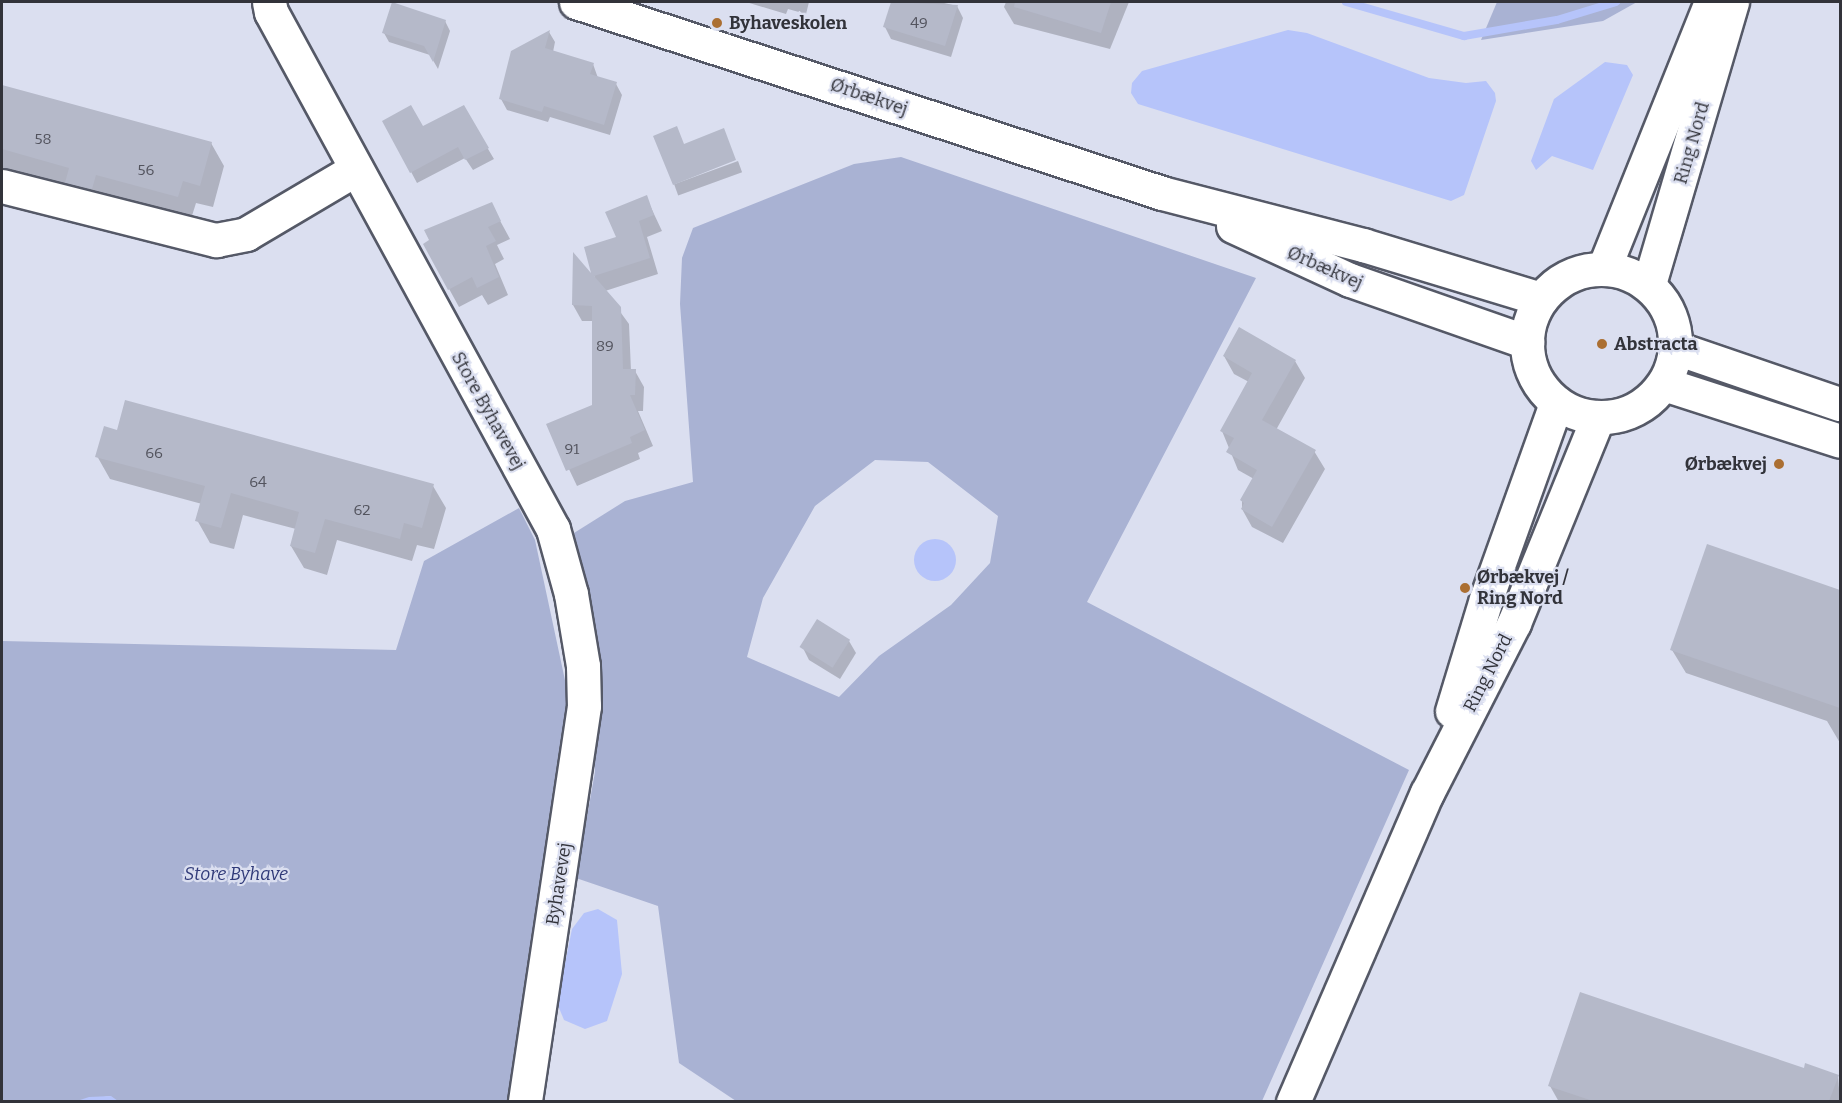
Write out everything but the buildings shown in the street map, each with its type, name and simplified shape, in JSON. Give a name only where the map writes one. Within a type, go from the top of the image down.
[{"type":"street","name":"Store Byhavevej","points":[[268,2],[356,169],[553,529],[572,594],[583,666]]},
{"type":"street","name":"Ørbækvej","points":[[576,2],[1162,194],[1364,244],[1540,299]]},
{"type":"street","name":"Ring Nord","points":[[1604,268],[1711,2]]},
{"type":"street","name":"Ring Nord","points":[[1649,284],[1732,2]]},
{"type":"street","points":[[2,186],[216,240],[246,234],[356,169]]},
{"type":"street","name":"Ørbækvej","points":[[1162,194],[1350,280],[1527,342]]},
{"type":"street","points":[[1604,268],[1628,272],[1649,284],[1669,313],[1676,348],[1664,384],[1639,406],[1623,414],[1598,417],[1556,403],[1540,385],[1530,365],[1527,342],[1530,320],[1540,299],[1558,282],[1580,271],[1604,268]]},
{"type":"street","points":[[1676,348],[1840,404]]},
{"type":"street","points":[[1664,384],[1840,441]]},
{"type":"street","name":"Ring Nord","points":[[1426,793],[1486,599],[1556,403]]},
{"type":"street","name":"Ring Nord","points":[[1293,1101],[1426,793],[1514,623],[1598,417]]},
{"type":"street","name":"Byhavevej","points":[[525,1101],[581,746],[583,666]]},
{"type":"green space","points":[[1497,2],[1637,2],[1603,21],[1481,40]]},
{"type":"green space","points":[[901,157],[1256,278],[1087,602],[1409,770],[1262,1101],[736,1101],[679,1063],[658,906],[576,878],[595,772],[582,573],[574,533],[625,501],[693,482],[680,304],[682,258],[693,228],[854,164]],"holes":[[[875,460],[928,462],[998,516],[990,563],[951,605],[879,656],[839,697],[747,657],[763,598],[815,506]]]},
{"type":"green space","name":"Store Byhave","points":[[519,508],[535,540],[572,713],[509,1101],[118,1102],[110,1096],[77,1101],[2,1102],[2,641],[396,650],[424,561]]},
{"type":"shaded area","points":[[1288,30],[1307,33],[1429,78],[1466,83],[1486,81],[1495,93],[1496,101],[1464,195],[1451,201],[1138,104],[1131,93],[1132,83],[1142,71]]},
{"type":"shaded area","points":[[1605,62],[1627,65],[1633,75],[1593,170],[1552,156],[1536,170],[1531,161],[1554,99]]},
{"type":"shaded area","points":[[935,539],[943,540],[950,545],[955,552],[955,568],[950,575],[943,580],[935,581],[927,580],[920,575],[915,568],[914,560],[915,552],[920,545],[927,540]]},
{"type":"shaded area","points":[[598,909],[617,920],[622,974],[607,1021],[585,1029],[564,1020],[557,1003],[572,929],[584,913]]},
{"type":"shaded area","points":[[111,1096],[118,1101],[77,1101],[89,1097]]},
{"type":"waterway","points":[[1346,2],[1464,36],[1557,20],[1616,2]]},
{"type":"place","name":"Byhaveskolen","points":[[717,23]]},
{"type":"place","name":"Abstracta","points":[[1602,344]]},
{"type":"place","name":"Ørbækvej","points":[[1779,464]]},
{"type":"place","name":"Ørbækvej / Ring Nord","points":[[1465,588]]}]
